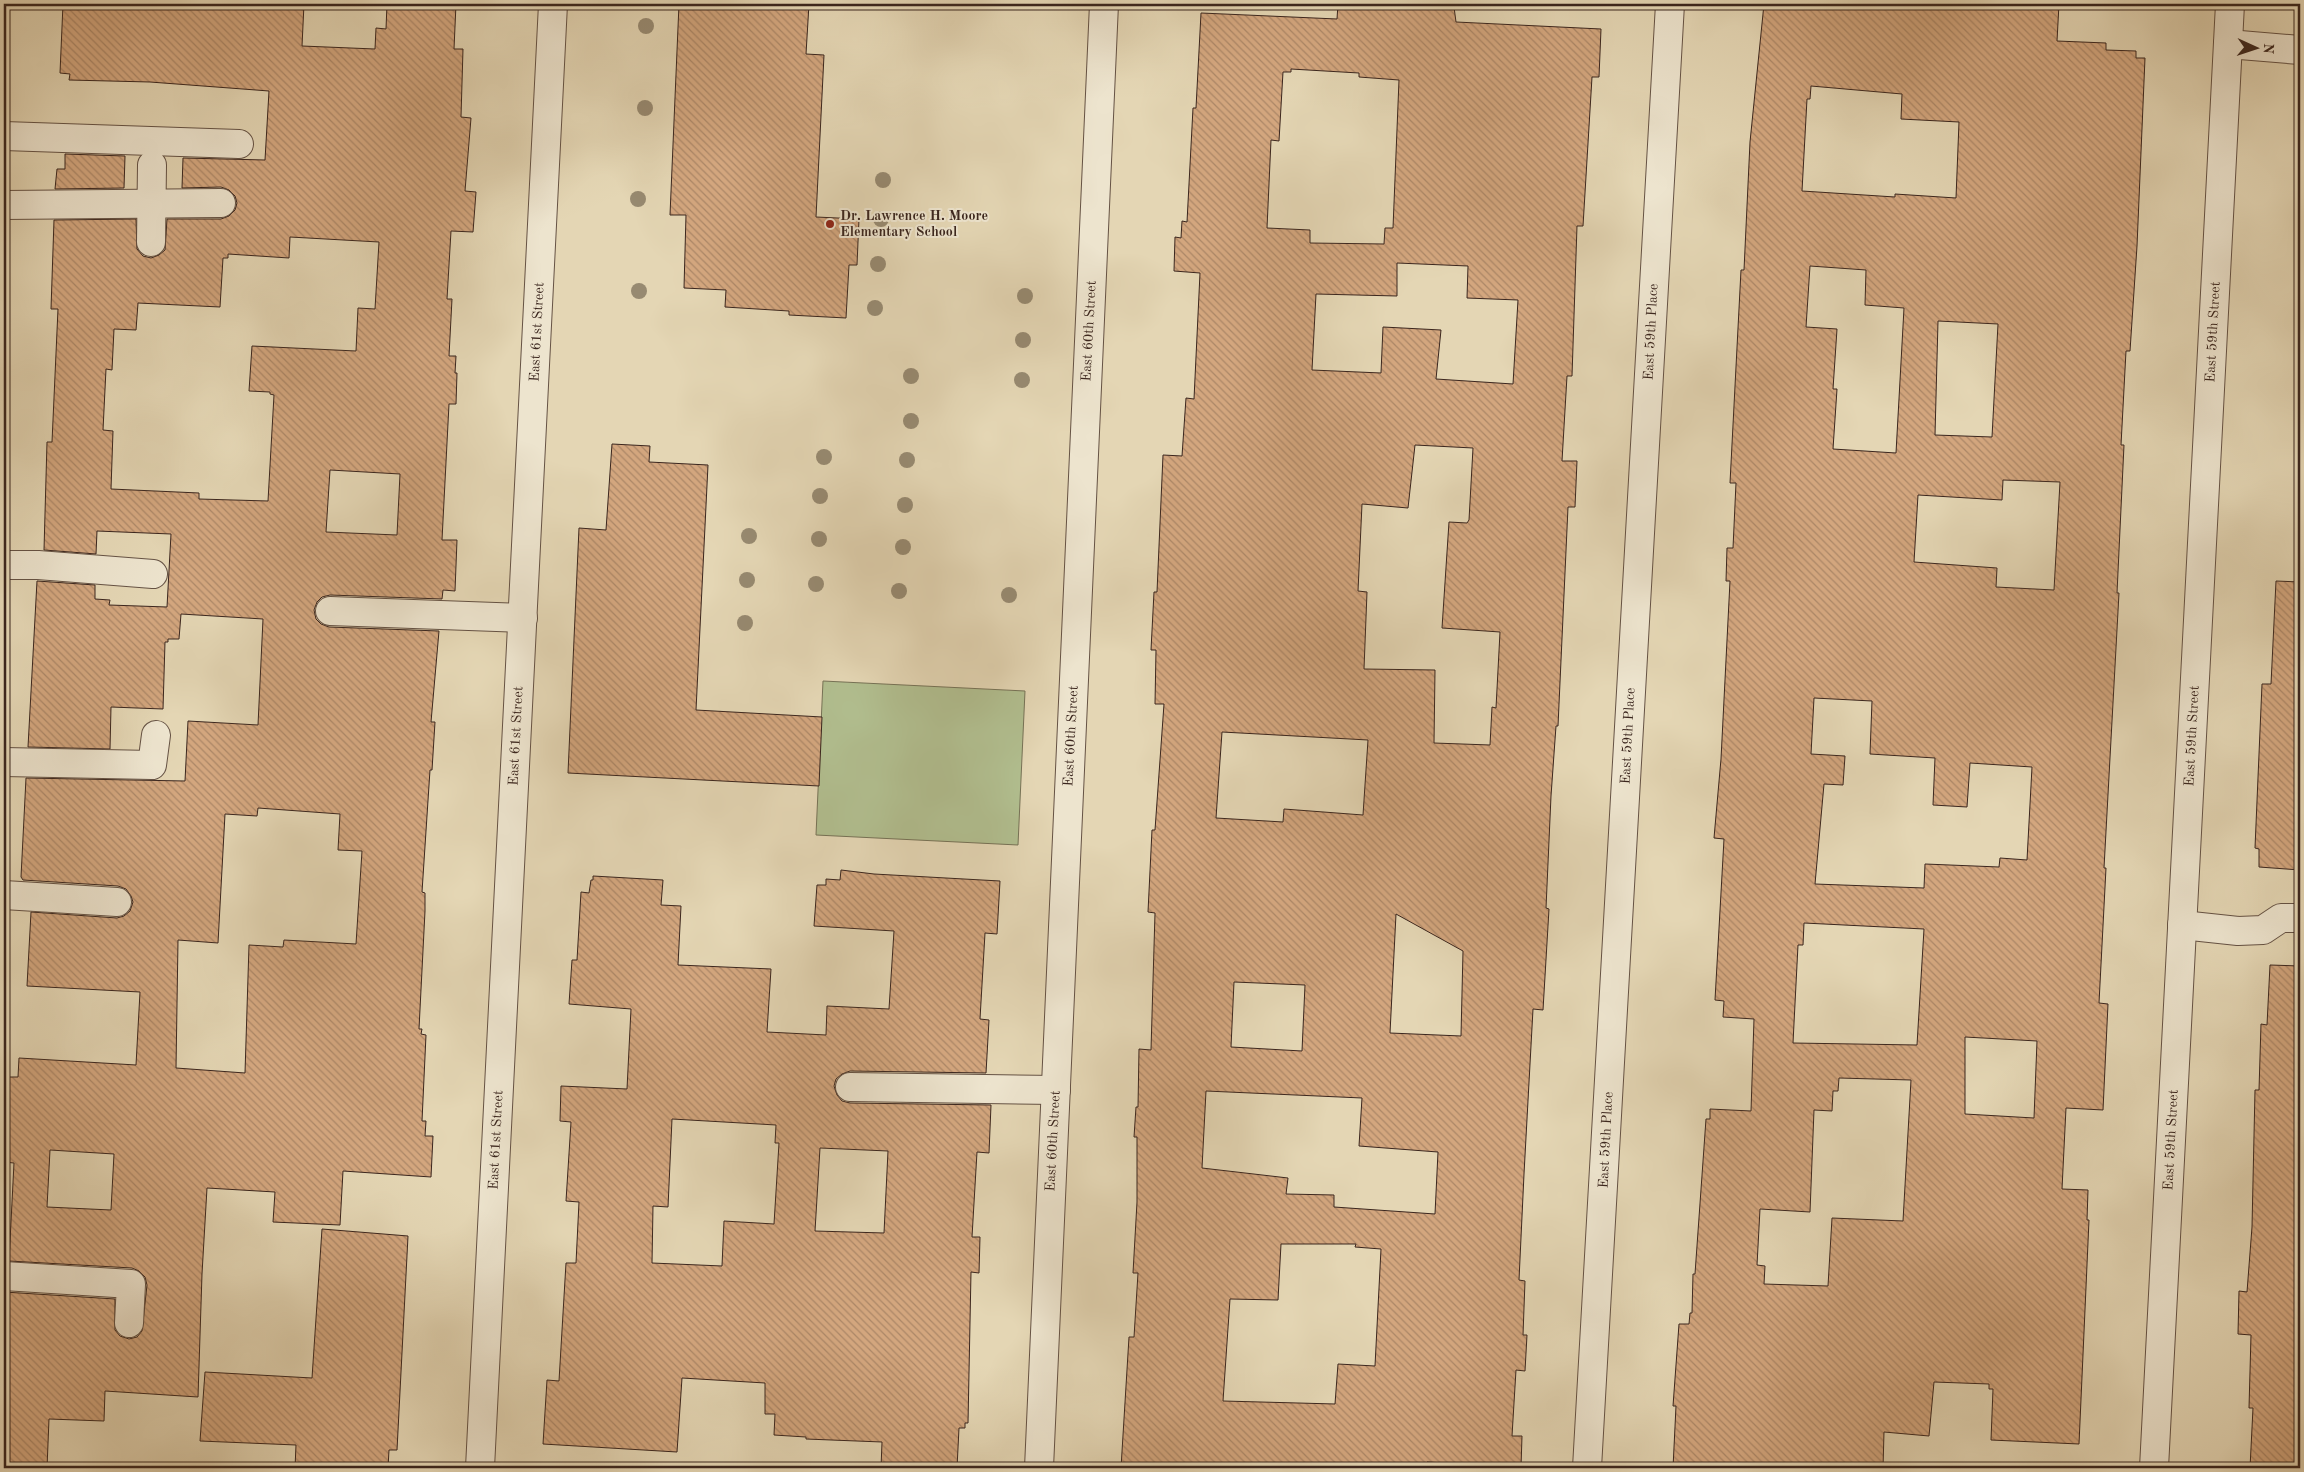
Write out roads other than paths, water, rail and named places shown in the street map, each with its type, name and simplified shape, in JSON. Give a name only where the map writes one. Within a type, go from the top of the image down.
[{"type":"street","name":"East 61st Street","points":[[480,1468],[553,4]]},
{"type":"street","name":"East 60th Street","points":[[1039,1468],[1104,4]]},
{"type":"street","name":"East 59th Place","points":[[1587,1468],[1670,4]]},
{"type":"street","name":"East 59th Street","points":[[2154,1468],[2230,4]]},
{"type":"street","points":[[2228,44],[2300,50]]},
{"type":"street","points":[[4,136],[239,144]]},
{"type":"street","points":[[151,242],[152,165]]},
{"type":"street","points":[[4,206],[222,203]]},
{"type":"street","points":[[4,565],[38,565],[153,574]]},
{"type":"street","points":[[330,611],[523,618]]},
{"type":"street","points":[[4,762],[152,765],[156,735]]},
{"type":"street","points":[[4,895],[117,902]]},
{"type":"street","points":[[2182,925],[2238,931],[2263,930],[2281,918],[2300,918]]},
{"type":"street","points":[[850,1087],[1056,1090]]},
{"type":"street","points":[[4,1276],[131,1284],[129,1323]]},
{"type":"place","name":"Dr. Lawrence H. Moore Elementary School","points":[[830,224]]}]
